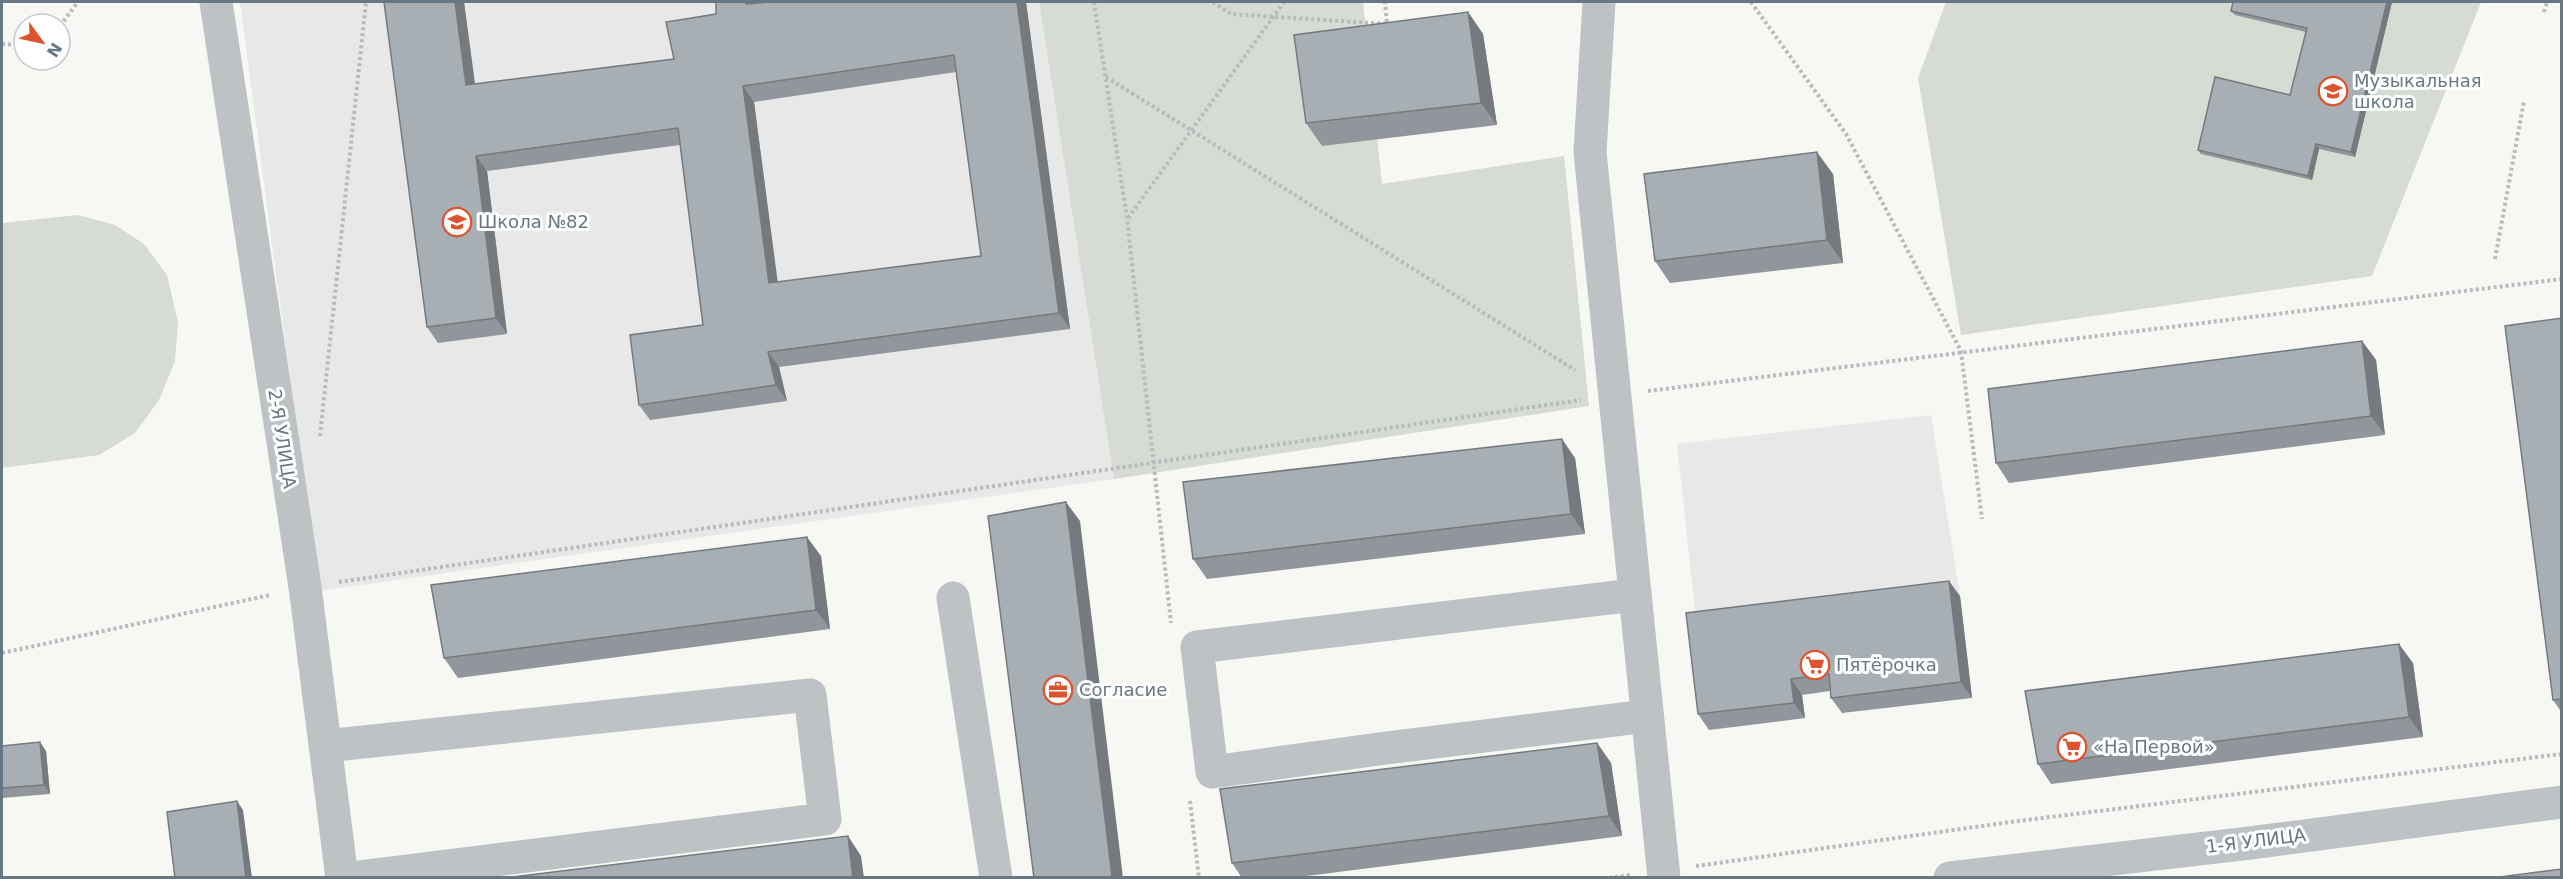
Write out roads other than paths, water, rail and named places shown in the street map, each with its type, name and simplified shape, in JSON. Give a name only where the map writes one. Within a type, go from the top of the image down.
[{"type":"street","name":"2-Я УЛИЦА","points":[[216,2],[305,587],[342,878]]},
{"type":"street","points":[[1599,2],[1590,152],[1663,874]]},
{"type":"street","points":[[1634,595],[1197,647],[1212,772],[1647,716]]},
{"type":"street","points":[[953,598],[996,878]]},
{"type":"street","points":[[325,746],[810,695],[825,819],[350,878]]},
{"type":"street","name":"1-Я УЛИЦА","points":[[1950,878],[2250,843],[2562,802]]},
{"type":"place","name":"Музыкальная школа","points":[[2333,91]]},
{"type":"place","name":"Школа №82","points":[[457,222]]},
{"type":"place","name":"Пятёрочка","points":[[1815,665]]},
{"type":"place","name":"Согласие","points":[[1058,690]]},
{"type":"place","name":"«На Первой»","points":[[2072,747]]}]
